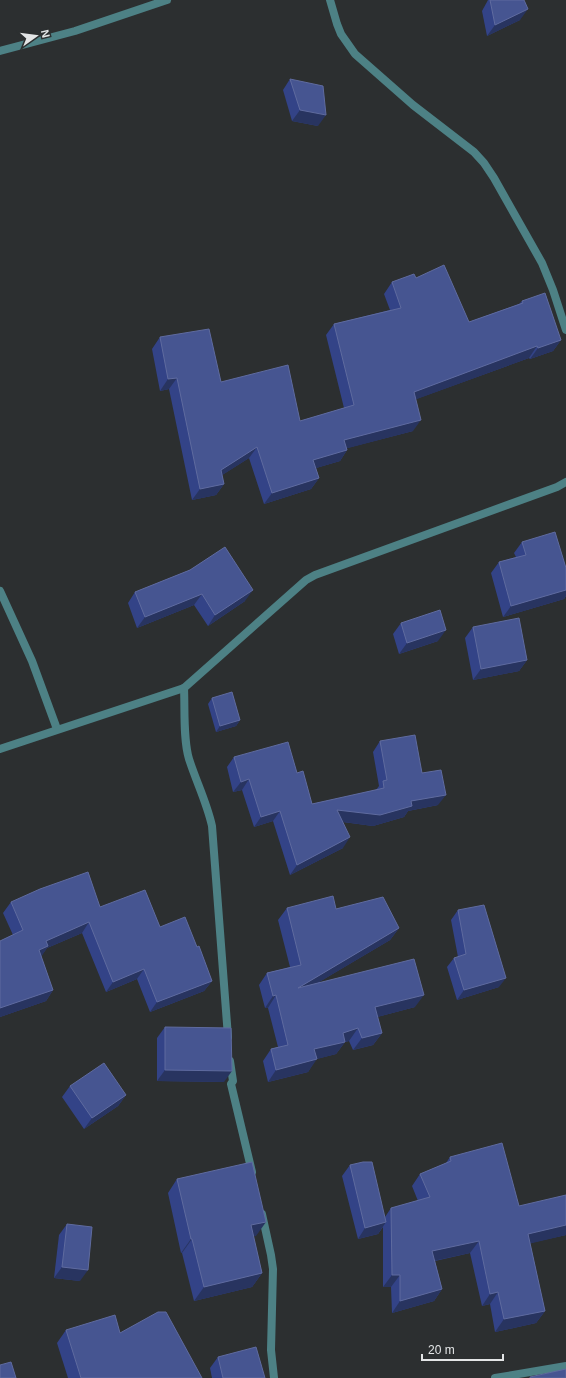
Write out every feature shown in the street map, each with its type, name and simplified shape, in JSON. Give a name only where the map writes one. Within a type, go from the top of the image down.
[{"type":"street","points":[[0,51],[75,31],[167,0]]},
{"type":"street","points":[[330,0],[341,34],[356,54],[413,105],[474,152],[484,163],[542,263],[553,290],[566,330]]},
{"type":"street","points":[[0,749],[184,688],[306,580],[566,482]]},
{"type":"street","points":[[0,591],[32,661],[57,729]]},
{"type":"street","points":[[184,688],[189,757],[212,826],[229,1051],[233,1081],[231,1084],[253,1177]]},
{"type":"street","points":[[260,1208],[273,1269],[271,1350],[274,1378]]},
{"type":"street","points":[[495,1378],[566,1366]]},
{"type":"building","points":[[490,0],[524,0],[528,9],[495,25]]},
{"type":"building","points":[[290,79],[323,86],[326,115],[300,110]]},
{"type":"building","points":[[444,265],[469,322],[523,303],[522,301],[545,293],[561,340],[538,348],[537,346],[414,392],[421,420],[344,440],[347,450],[313,460],[319,478],[272,493],[257,447],[221,470],[224,484],[200,489],[177,378],[168,379],[160,337],[209,329],[221,382],[288,365],[300,421],[354,405],[334,324],[401,308],[392,282],[414,274],[416,278]]},
{"type":"building","points":[[555,532],[566,568],[566,590],[511,606],[499,562],[526,555],[522,542]]},
{"type":"building","points":[[225,547],[253,590],[215,615],[202,594],[145,617],[135,592],[190,570]]},
{"type":"building","points":[[440,610],[446,630],[407,643],[401,623]]},
{"type":"building","points":[[519,618],[527,660],[481,669],[473,627]]},
{"type":"building","points":[[232,692],[240,720],[220,726],[212,698]]},
{"type":"building","points":[[415,735],[422,773],[441,770],[446,795],[411,801],[412,806],[380,815],[337,810],[350,837],[297,865],[280,811],[261,817],[249,779],[241,782],[234,757],[288,742],[297,773],[303,771],[312,804],[384,788],[383,781],[387,780],[380,741]]},
{"type":"building","points":[[88,872],[100,907],[145,890],[160,927],[185,917],[197,947],[199,946],[212,981],[157,1002],[144,969],[113,982],[89,922],[46,941],[48,946],[39,950],[53,990],[0,1008],[0,941],[23,930],[11,902],[40,889]]},
{"type":"building","points":[[333,896],[336,909],[383,897],[399,928],[298,988],[414,959],[424,995],[375,1007],[382,1033],[362,1038],[358,1028],[343,1033],[345,1042],[314,1049],[317,1059],[276,1070],[271,1049],[288,1045],[276,995],[273,996],[267,973],[301,965],[287,908]]},
{"type":"building","points":[[484,905],[506,978],[464,990],[454,958],[466,954],[458,910]]},
{"type":"building","points":[[165,1027],[231,1028],[232,1071],[165,1070]]},
{"type":"building","points":[[104,1063],[126,1095],[92,1118],[70,1086]]},
{"type":"building","points":[[502,1143],[519,1206],[566,1195],[566,1225],[528,1234],[545,1311],[504,1319],[498,1292],[490,1294],[479,1241],[432,1251],[442,1289],[400,1301],[400,1275],[392,1275],[391,1208],[430,1197],[420,1174],[451,1161],[450,1157]]},
{"type":"building","points":[[252,1162],[266,1222],[251,1225],[262,1273],[204,1287],[177,1179]]},
{"type":"building","points":[[363,1162],[372,1162],[386,1222],[365,1228],[350,1165]]},
{"type":"building","points":[[67,1224],[92,1227],[88,1270],[62,1267]]},
{"type":"building","points":[[158,1312],[166,1312],[202,1378],[81,1378],[66,1330],[115,1315],[120,1333]]},
{"type":"building","points":[[256,1347],[265,1378],[223,1378],[218,1357]]},
{"type":"building","points":[[11,1362],[16,1378],[0,1378],[0,1365]]},
{"type":"building","points":[[566,1369],[566,1378],[530,1378],[530,1377]]}]
